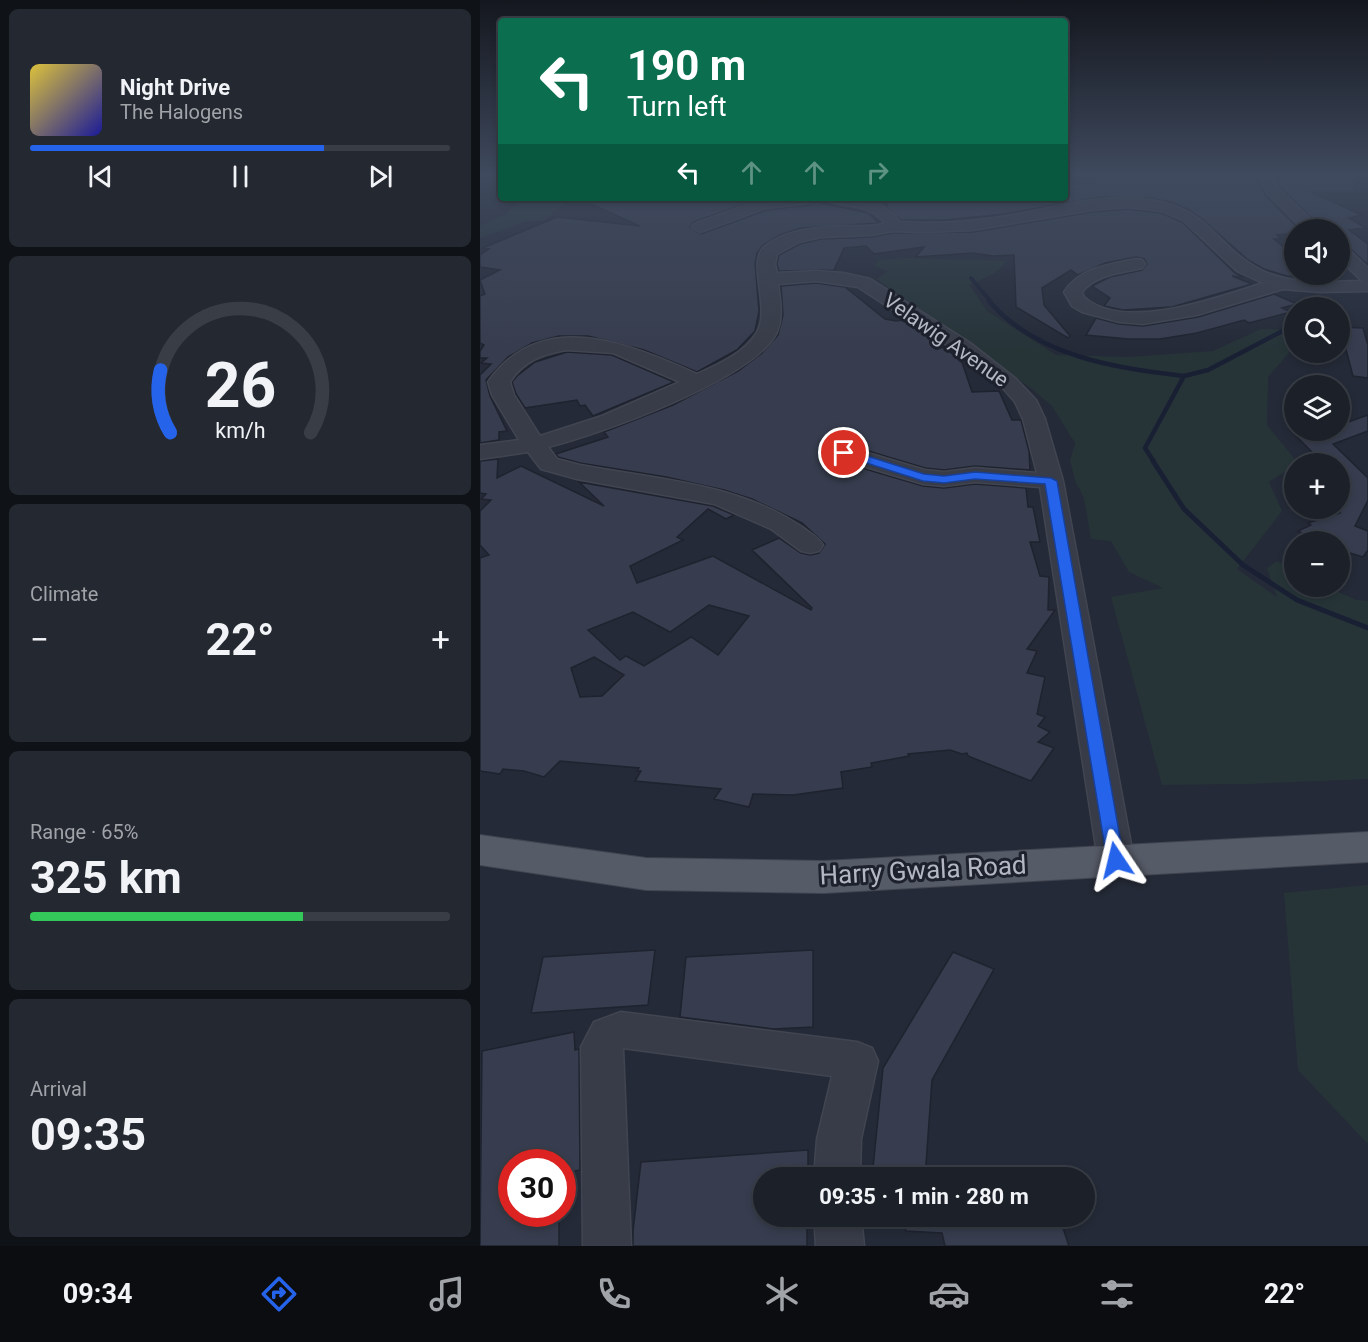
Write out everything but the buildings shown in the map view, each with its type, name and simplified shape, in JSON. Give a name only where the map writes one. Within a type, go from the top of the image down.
[{"type":"main road","name":"Harry Gwala Road","points":[[480,850],[646,874],[824,877],[1368,847]]},
{"type":"street","points":[[480,452],[518,449],[563,438],[635,411],[732,365],[764,336],[771,318],[766,264],[769,252],[790,240],[812,234]]},
{"type":"street","points":[[1209,234],[1246,269],[1282,283],[1322,287],[1368,286]]},
{"type":"street","points":[[1350,260],[1368,277]]},
{"type":"street","points":[[1136,264],[1082,281],[1073,292],[1074,298],[1081,304],[1102,313],[1121,317],[1150,318],[1182,312],[1282,283]]},
{"type":"street","name":"Velawig Avenue","points":[[769,279],[816,276],[843,278],[864,283],[963,347],[1009,383],[1025,399],[1034,419],[1051,481],[1116,860]]},
{"type":"street","points":[[697,382],[617,348],[588,344],[561,346],[536,352],[512,364],[506,369],[500,382],[503,395],[534,445],[549,464],[577,472],[721,498],[780,524],[810,544]]},
{"type":"street","points":[[844,453],[923,477],[944,479],[975,475],[1051,481]]},
{"type":"street","points":[[607,1246],[602,1047],[604,1039],[614,1030],[856,1061],[839,1139],[838,1167]]},
{"type":"street","points":[[838,1227],[839,1246],[859,1246]]},
{"type":"shaded area","points":[[906,258],[1006,261],[994,273],[969,285],[987,311],[1056,355],[1129,357],[1213,351],[1261,329],[1284,330],[1284,359],[1268,377],[1267,425],[1290,453],[1284,453],[1284,472],[1269,482],[1282,511],[1237,569],[1277,597],[1267,568],[1277,561],[1284,565],[1284,597],[1350,597],[1368,601],[1368,779],[1162,785],[1111,597],[1163,588],[1129,572],[1111,541],[1091,539],[1084,498],[1076,483],[1070,461],[1075,443],[1052,406],[1032,389],[877,279],[888,271],[874,266],[879,260]]},
{"type":"shaded area","points":[[1368,885],[1368,1144],[1298,1070],[1284,893]]},
{"type":"waterway","points":[[971,278],[991,302]]},
{"type":"waterway","points":[[989,301],[1008,320],[1054,347],[1105,364],[1184,376]]},
{"type":"waterway","points":[[1184,376],[1208,370],[1284,330]]},
{"type":"waterway","points":[[1154,462],[1145,448],[1184,376]]},
{"type":"waterway","points":[[1153,461],[1184,509],[1243,565],[1297,600],[1368,628]]},
{"type":"route","points":[[844,453],[912,475],[933,479],[975,475],[1051,481],[1116,860]]}]
